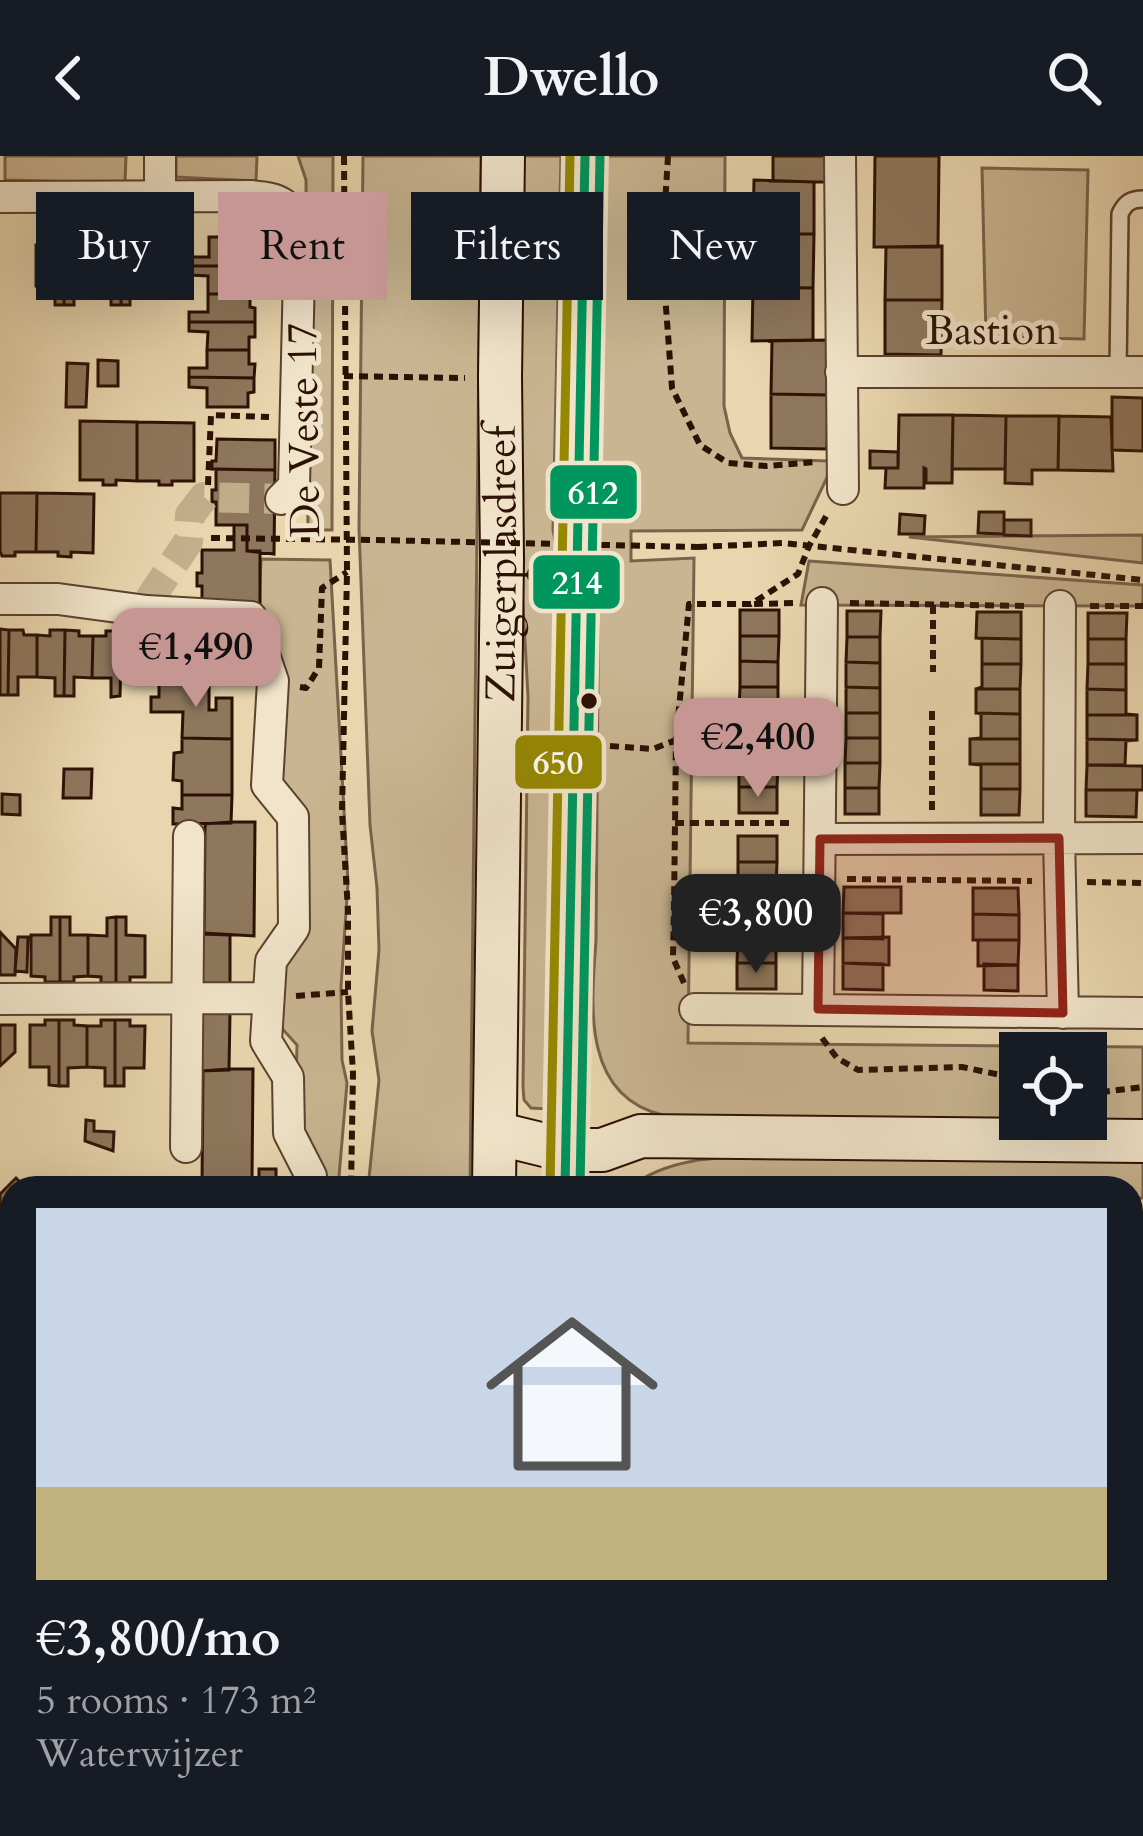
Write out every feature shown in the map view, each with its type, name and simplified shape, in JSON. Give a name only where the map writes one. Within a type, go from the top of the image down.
[{"type":"main road","name":"Zuigerplasdreef","points":[[494,1176],[503,156]]},
{"type":"main road","name":"Zuigerplasdreef","points":[[566,1153],[585,156]]},
{"type":"main road","points":[[495,1133],[566,1153],[609,1122],[641,1136],[1143,1141]]},
{"type":"street","points":[[160,156],[160,192]]},
{"type":"street","points":[[840,156],[843,475]]},
{"type":"street","points":[[0,196],[36,196]]},
{"type":"street","points":[[194,196],[272,198],[290,208],[300,230],[294,486],[281,499]]},
{"type":"street","name":"Bastion","points":[[841,372],[1130,372]]},
{"type":"street","points":[[0,599],[58,599],[250,616],[273,681],[267,785],[293,818],[294,928],[272,961],[266,1041],[288,1077],[289,1133],[311,1176]]},
{"type":"street","points":[[818,1009],[822,603]]},
{"type":"street","points":[[1060,606],[1063,1013]]},
{"type":"street","points":[[820,831],[932,838],[1143,838]]},
{"type":"street","points":[[187,1148],[189,836]]},
{"type":"street","points":[[0,1000],[268,998]]},
{"type":"street","points":[[695,1009],[1143,1013]]},
{"type":"lane","points":[[1130,372],[1120,214],[1133,199],[1143,199]]},
{"type":"path","name":"De Veste 17","points":[[344,156],[347,572],[342,812],[353,1073],[351,1176]]},
{"type":"path","points":[[668,156],[662,254],[672,388],[700,445],[728,463],[843,475],[798,574],[751,604]]},
{"type":"path","points":[[344,376],[464,378]]},
{"type":"path","points":[[208,485],[211,416],[296,418]]},
{"type":"path","points":[[211,538],[698,547],[783,543],[1143,580]]},
{"type":"path","points":[[273,681],[306,688],[320,668],[322,588],[347,572]]},
{"type":"path","points":[[695,1009],[673,958],[676,740],[688,604],[1143,606]]},
{"type":"path","points":[[933,604],[933,672]]},
{"type":"path","points":[[932,705],[932,838]]},
{"type":"path","points":[[616,746],[653,749],[676,740]]},
{"type":"path","points":[[675,823],[820,831]]},
{"type":"path","points":[[820,879],[1143,883]]},
{"type":"path","points":[[268,998],[348,992]]},
{"type":"path","points":[[818,1009],[823,1042],[837,1058],[858,1070],[962,1067],[999,1075]]},
{"type":"path","points":[[1107,1091],[1143,1087]]},
{"type":"highlighted area","points":[[1059,838],[1063,1013],[818,1009],[820,839]]},
{"type":"shaded area","points":[[5,156],[126,156],[125,183],[5,180]]},
{"type":"shaded area","points":[[176,156],[257,156],[256,181],[176,177]]},
{"type":"shaded area","points":[[298,156],[333,156],[333,192],[306,192]]},
{"type":"shaded area","points":[[363,156],[481,156],[481,192],[411,192],[411,300],[479,300],[470,1176],[369,1176],[379,1080],[372,1031],[379,950],[359,528],[361,300],[387,300],[387,192],[363,192]]},
{"type":"shaded area","points":[[522,156],[561,156],[560,192],[522,192]]},
{"type":"shaded area","points":[[602,156],[725,156],[725,192],[627,192],[627,300],[724,300],[724,406],[742,458],[828,461],[832,467],[802,530],[631,531],[631,561],[694,558],[688,1043],[999,1046],[999,1120],[663,1115],[637,1105],[605,1069],[597,1045],[593,993]]},
{"type":"shaded area","points":[[982,168],[1088,170],[1084,339],[986,337]]},
{"type":"shaded area","points":[[307,300],[333,300],[332,530],[308,530]]},
{"type":"shaded area","points":[[521,300],[558,300],[553,530],[559,561],[548,1109],[531,1108],[524,1100],[523,1087],[528,697],[519,530]]},
{"type":"shaded area","points":[[1143,535],[1143,563],[909,537]]},
{"type":"shaded area","points":[[261,559],[330,560],[348,882],[341,987],[347,1083],[339,1176],[308,1176],[310,1140],[295,1119],[297,1045],[269,1014],[294,814],[273,791],[259,602]]},
{"type":"shaded area","points":[[809,561],[1143,585],[1143,606],[801,605]]},
{"type":"shaded area","points":[[1107,1047],[1143,1047],[1143,1122],[1107,1121]]},
{"type":"shaded area","points":[[723,1158],[1143,1159],[1143,1176],[648,1176],[683,1163]]},
{"type":"building","points":[[773,156],[830,156],[830,182],[769,181],[773,180]]},
{"type":"building","points":[[875,156],[939,156],[938,247],[874,247]]},
{"type":"building","points":[[754,180],[814,182],[814,234],[800,234],[800,192],[754,192]]},
{"type":"building","points":[[800,234],[814,234],[813,288],[800,288]]},
{"type":"building","points":[[209,237],[218,237],[218,266],[194,266],[194,257],[209,257]]},
{"type":"building","points":[[942,246],[942,300],[885,300],[886,247]]},
{"type":"building","points":[[194,266],[218,266],[218,294],[208,294],[208,276],[194,275]]},
{"type":"building","points":[[800,288],[813,288],[813,340],[752,341],[753,300],[800,300]]},
{"type":"building","points":[[208,294],[218,294],[218,300],[250,300],[255,322],[189,322],[189,312],[208,312]]},
{"type":"building","points":[[885,300],[942,300],[941,355],[885,354]]},
{"type":"building","points":[[189,322],[255,322],[255,337],[249,337],[249,350],[207,350],[208,332],[189,331]]},
{"type":"building","points":[[829,340],[828,395],[771,394],[772,342],[768,341]]},
{"type":"building","points":[[207,350],[249,350],[254,378],[189,377],[189,368],[207,368]]},
{"type":"building","points":[[98,360],[118,361],[118,386],[98,386]]},
{"type":"building","points":[[67,363],[88,364],[86,407],[66,407]]},
{"type":"building","points":[[189,377],[254,378],[254,392],[248,393],[248,407],[207,407],[207,388],[189,387]]},
{"type":"building","points":[[771,394],[828,395],[827,449],[771,448]]},
{"type":"building","points":[[1112,397],[1143,398],[1143,451],[1112,450]]},
{"type":"building","points":[[899,415],[953,415],[952,483],[926,483],[924,468],[924,488],[885,488],[886,468],[898,468]]},
{"type":"building","points":[[953,415],[1006,416],[1005,469],[952,469]]},
{"type":"building","points":[[1006,416],[1059,416],[1058,470],[1032,470],[1032,484],[1005,483]]},
{"type":"building","points":[[1059,416],[1111,417],[1113,471],[1058,470]]},
{"type":"building","points":[[80,421],[137,422],[137,481],[103,485],[103,480],[80,480]]},
{"type":"building","points":[[137,422],[194,423],[194,481],[159,485],[159,481],[137,481]]},
{"type":"building","points":[[217,439],[275,440],[275,470],[212,469]]},
{"type":"building","points":[[870,451],[898,452],[898,468],[870,468]]},
{"type":"building","points":[[216,469],[275,470],[274,554],[247,551],[247,525],[216,525],[212,490],[216,490]]},
{"type":"building","points":[[0,493],[37,493],[36,552],[2,556]]},
{"type":"building","points":[[37,493],[94,494],[93,553],[71,552],[71,557],[36,552]]},
{"type":"building","points":[[979,512],[1004,512],[1004,534],[978,533]]},
{"type":"building","points":[[900,514],[925,516],[924,534],[899,534]]},
{"type":"building","points":[[1004,520],[1031,520],[1031,536],[1004,535]]},
{"type":"building","points":[[234,525],[247,525],[247,551],[260,551],[260,610],[202,609],[197,573],[202,573],[202,550],[234,550]]},
{"type":"building","points":[[740,610],[779,610],[779,636],[740,636]]},
{"type":"building","points":[[847,611],[881,611],[880,637],[847,637]]},
{"type":"building","points":[[977,612],[1021,612],[1021,639],[976,638]]},
{"type":"building","points":[[1088,613],[1127,613],[1126,639],[1088,639]]},
{"type":"building","points":[[160,626],[209,626],[209,684],[159,683],[159,669],[151,669],[151,641],[160,641]]},
{"type":"building","points":[[0,629],[9,630],[8,695],[0,695]]},
{"type":"building","points":[[9,630],[37,635],[37,677],[18,677],[18,695],[8,695]]},
{"type":"building","points":[[50,630],[65,630],[64,696],[55,696],[55,678],[37,677],[37,635],[50,636]]},
{"type":"building","points":[[65,630],[93,636],[92,678],[74,677],[74,696],[64,696]]},
{"type":"building","points":[[106,631],[122,631],[120,696],[111,697],[111,678],[92,678],[93,636],[106,636]]},
{"type":"building","points":[[740,636],[779,636],[778,662],[740,661]]},
{"type":"building","points":[[847,637],[880,637],[880,663],[846,662]]},
{"type":"building","points":[[976,638],[1021,639],[1021,664],[982,664],[982,639]]},
{"type":"building","points":[[1088,639],[1126,639],[1126,664],[1088,664]]},
{"type":"building","points":[[740,661],[778,662],[778,687],[740,687]]},
{"type":"building","points":[[846,662],[880,663],[880,688],[846,687]]},
{"type":"building","points":[[982,664],[1021,664],[1020,689],[976,689],[982,687]]},
{"type":"building","points":[[1088,664],[1126,664],[1126,690],[1087,689]]},
{"type":"building","points":[[159,683],[209,684],[209,710],[216,710],[216,698],[232,698],[232,739],[182,738],[183,712],[151,712],[151,697],[159,697]]},
{"type":"building","points":[[740,687],[778,687],[778,712],[739,711]]},
{"type":"building","points":[[846,687],[880,688],[880,713],[846,713]]},
{"type":"building","points":[[976,689],[1020,689],[1020,714],[976,713]]},
{"type":"building","points":[[1087,689],[1126,690],[1126,714],[1137,715],[1087,715]]},
{"type":"building","points":[[739,711],[778,712],[778,737],[739,737]]},
{"type":"building","points":[[846,713],[880,713],[880,738],[846,738]]},
{"type":"building","points":[[976,713],[1020,714],[1020,739],[970,739],[981,738],[981,714]]},
{"type":"building","points":[[1087,715],[1137,715],[1137,740],[1087,739]]},
{"type":"building","points":[[739,737],[778,737],[778,762],[739,762]]},
{"type":"building","points":[[182,738],[232,739],[232,795],[182,795],[182,781],[173,780],[174,753],[182,752]]},
{"type":"building","points":[[846,738],[880,738],[880,763],[845,763]]},
{"type":"building","points":[[970,739],[1020,739],[1020,764],[970,764]]},
{"type":"building","points":[[1087,739],[1137,740],[1126,741],[1125,765],[1087,765]]},
{"type":"building","points":[[739,762],[778,762],[777,787],[739,787]]},
{"type":"building","points":[[845,763],[880,763],[879,788],[845,788]]},
{"type":"building","points":[[970,764],[1020,764],[1020,789],[981,789],[981,765]]},
{"type":"building","points":[[1087,765],[1143,766],[1143,790],[1086,790]]},
{"type":"building","points":[[64,769],[92,769],[91,798],[63,798]]},
{"type":"building","points":[[739,787],[777,787],[777,813],[739,813]]},
{"type":"building","points":[[845,788],[879,788],[879,814],[845,814]]},
{"type":"building","points":[[981,789],[1020,789],[1019,815],[981,815]]},
{"type":"building","points":[[1086,790],[1137,790],[1136,817],[1086,816]]},
{"type":"building","points":[[2,794],[20,795],[20,815],[2,814]]},
{"type":"building","points":[[182,795],[232,795],[231,823],[173,824],[173,808],[182,809]]},
{"type":"building","points":[[255,822],[254,936],[204,933],[205,824]]},
{"type":"building","points":[[738,836],[777,836],[777,862],[738,862]]},
{"type":"building","points":[[738,862],[777,862],[776,888],[738,887]]},
{"type":"building","points":[[738,887],[776,888],[776,912],[738,912]]},
{"type":"building","points":[[844,887],[901,887],[901,913],[843,913]]},
{"type":"building","points":[[973,888],[1018,888],[1019,915],[973,914]]},
{"type":"building","points":[[738,912],[776,912],[776,938],[738,937]]},
{"type":"building","points":[[843,913],[883,914],[883,939],[843,938]]},
{"type":"building","points":[[973,914],[1019,915],[1019,940],[973,940]]},
{"type":"building","points":[[51,917],[60,917],[60,982],[31,976],[31,935],[51,935]]},
{"type":"building","points":[[60,917],[70,917],[70,935],[88,935],[88,976],[74,977],[74,982],[60,982]]},
{"type":"building","points":[[116,917],[126,917],[126,935],[145,936],[145,977],[130,977],[130,983],[116,983]]},
{"type":"building","points":[[116,917],[116,983],[101,983],[101,977],[88,976],[88,935],[107,936],[107,918]]},
{"type":"building","points":[[0,932],[16,949],[15,975],[0,975]]},
{"type":"building","points":[[201,934],[230,935],[230,992],[201,992]]},
{"type":"building","points":[[18,937],[28,937],[27,972],[15,971]]},
{"type":"building","points":[[738,937],[776,938],[776,963],[737,963]]},
{"type":"building","points":[[889,937],[889,965],[843,963],[843,938]]},
{"type":"building","points":[[978,940],[1019,940],[1018,965],[978,966]]},
{"type":"building","points":[[737,963],[776,963],[776,989],[737,989]]},
{"type":"building","points":[[843,963],[883,964],[883,990],[843,989]]},
{"type":"building","points":[[984,964],[1018,965],[1018,991],[984,990]]},
{"type":"building","points":[[201,1012],[230,1013],[229,1070],[200,1071]]},
{"type":"building","points":[[45,1020],[59,1020],[59,1086],[49,1085],[49,1067],[30,1067],[30,1025],[45,1025]]},
{"type":"building","points":[[59,1020],[87,1026],[87,1067],[68,1068],[68,1086],[59,1086]]},
{"type":"building","points":[[101,1020],[115,1020],[115,1086],[105,1086],[105,1068],[87,1067],[87,1026],[101,1026]]},
{"type":"building","points":[[115,1020],[145,1026],[144,1068],[124,1068],[124,1086],[115,1086]]},
{"type":"building","points":[[0,1025],[15,1025],[15,1052],[0,1066]]},
{"type":"building","points":[[253,1069],[252,1176],[202,1176],[203,1071]]},
{"type":"building","points":[[86,1120],[94,1121],[94,1131],[114,1132],[113,1151],[85,1141]]},
{"type":"building","points":[[259,1169],[276,1169],[276,1176],[259,1176]]},
{"type":"tunnel","points":[[149,600],[188,542],[190,515],[204,497],[281,499]]},
{"type":"transit line","name":"650","points":[[550,1176],[570,156]]},
{"type":"transit line","name":"214","points":[[565,1176],[585,156]]},
{"type":"transit line","name":"612","points":[[580,1176],[600,156]]}]
